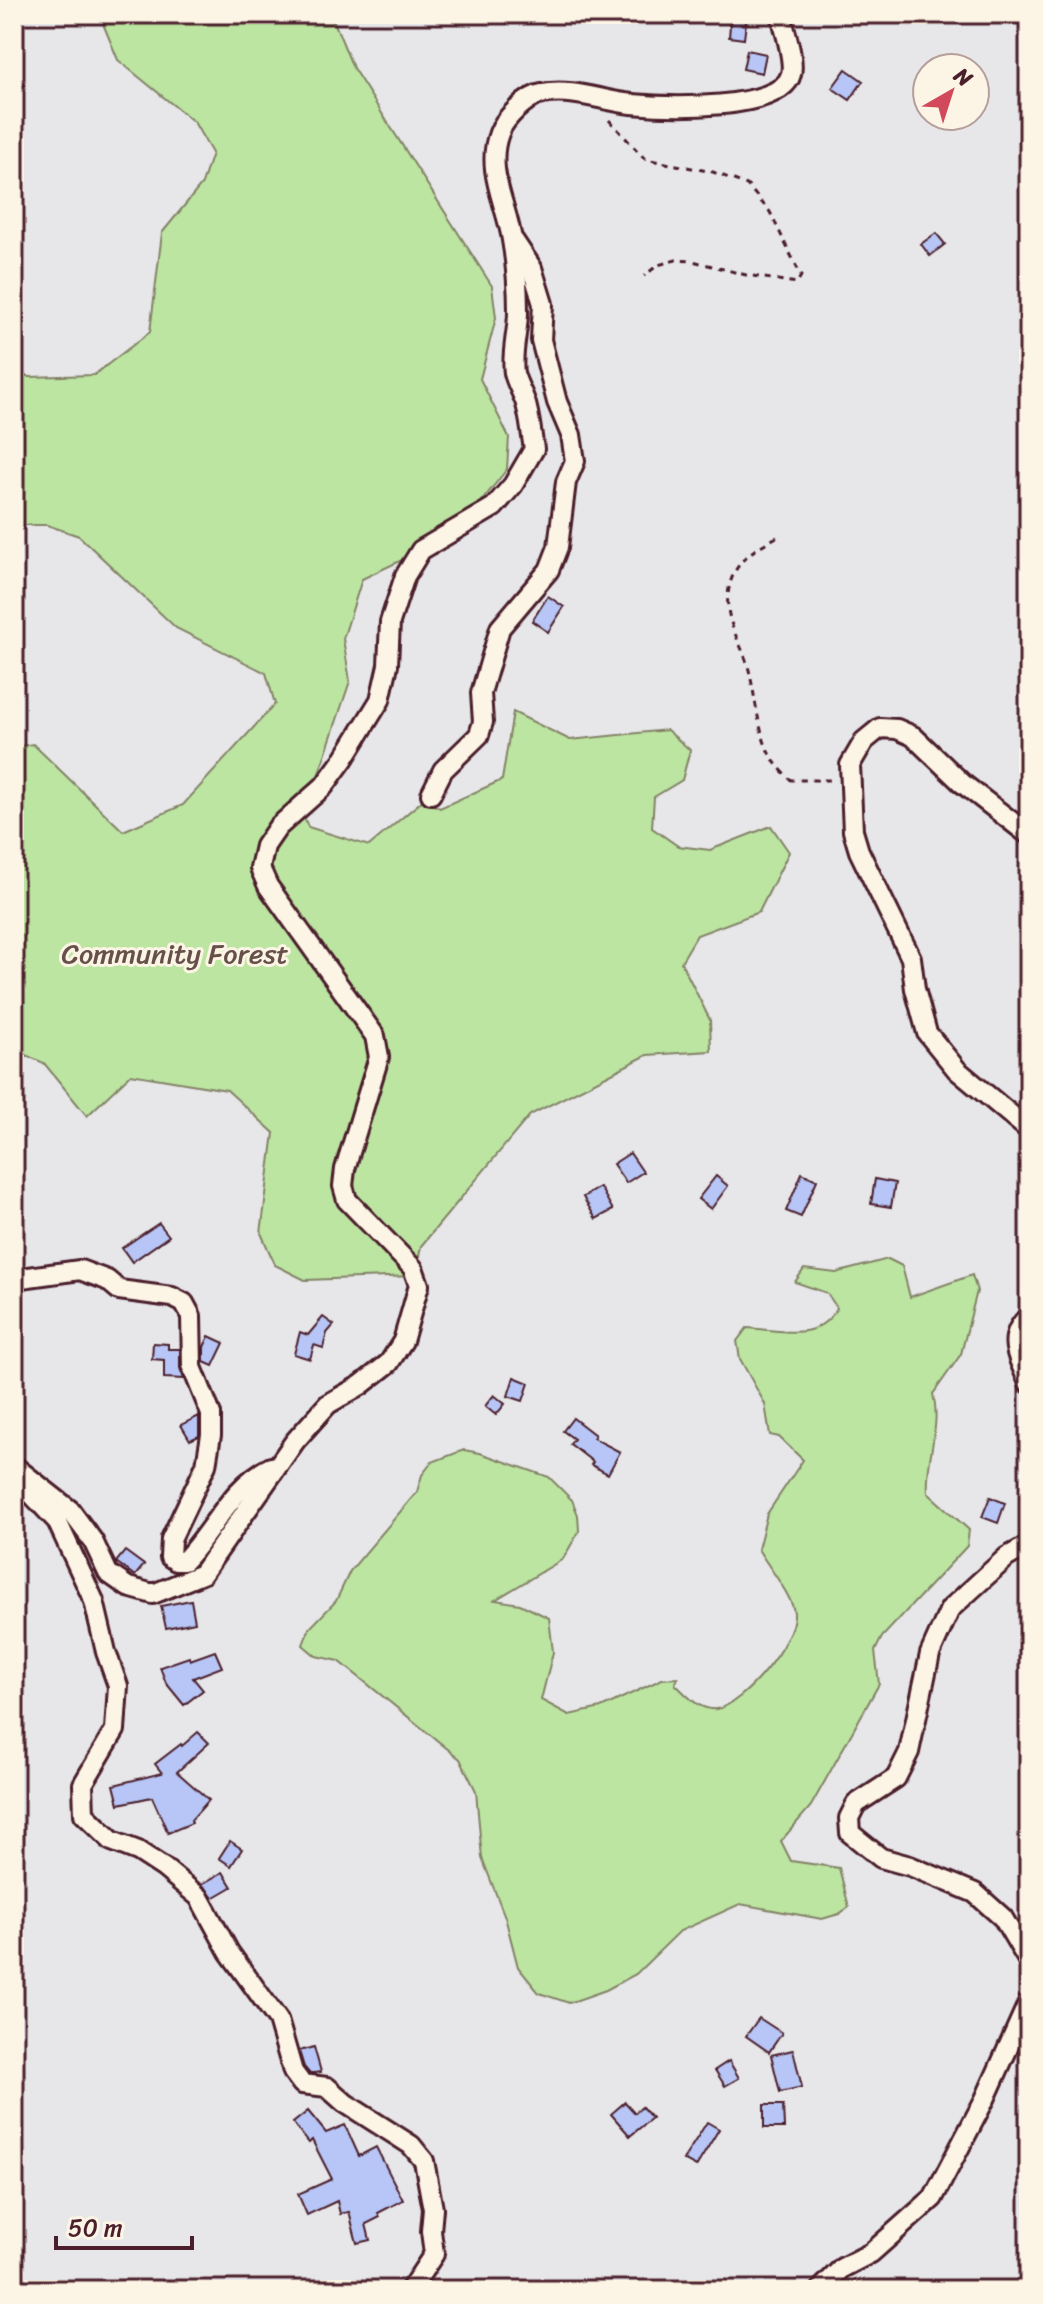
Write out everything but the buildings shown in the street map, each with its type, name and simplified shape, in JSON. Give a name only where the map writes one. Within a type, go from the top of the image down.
[{"type":"street","points":[[15,1470],[70,1510],[93,1541],[108,1573],[128,1587],[153,1594],[202,1574],[295,1441],[328,1404],[361,1385],[389,1363],[403,1341],[419,1285],[413,1268],[347,1200],[343,1186],[379,1057],[375,1036],[268,886],[260,868],[265,846],[278,827],[324,786],[380,700],[388,665],[390,622],[405,576],[421,550],[494,507],[513,485],[534,449],[526,403],[514,372],[518,314],[512,239],[494,163],[499,132],[517,109],[540,94],[585,93],[630,103],[673,105],[723,104],[780,91],[791,74],[781,14]]},
{"type":"street","points":[[431,794],[443,770],[479,735],[483,722],[481,693],[500,628],[549,570],[558,547],[566,482],[575,461],[571,435],[557,402],[541,340],[543,304],[532,268],[512,239]]},
{"type":"street","points":[[1029,835],[962,783],[913,736],[897,729],[880,728],[864,741],[850,765],[853,831],[859,851],[911,958],[915,989],[927,1033],[957,1070],[1029,1130]]},
{"type":"street","points":[[14,1279],[80,1270],[107,1280],[119,1290],[172,1297],[184,1303],[191,1316],[192,1367],[211,1414],[211,1435],[206,1465],[171,1539],[170,1557],[184,1561],[239,1490],[259,1473],[280,1462]]},
{"type":"street","points":[[1029,1316],[1017,1327],[1014,1348],[1029,1383]]},
{"type":"street","points":[[15,1470],[57,1521],[94,1601],[118,1686],[115,1730],[83,1784],[84,1814],[112,1841],[138,1851],[199,1897],[229,1952],[278,2020],[293,2072],[302,2084],[327,2087],[345,2103],[411,2145],[424,2161],[433,2209],[431,2231],[434,2254],[410,2290]]},
{"type":"street","points":[[1029,1545],[1007,1557],[950,1609],[930,1654],[909,1752],[896,1778],[856,1804],[849,1818],[850,1833],[881,1858],[910,1866],[975,1893],[1003,1918],[1029,1962]]},
{"type":"street","points":[[820,2290],[842,2268],[871,2253],[933,2198],[992,2085],[1029,2001]]},
{"type":"path","points":[[605,115],[645,159],[713,172],[747,185],[770,212],[801,276],[797,283],[676,260],[658,265],[644,276]]},
{"type":"path","points":[[777,537],[751,550],[738,563],[728,595],[730,624],[746,661],[768,751],[791,780],[829,781],[850,765]]},
{"type":"green space","name":"Community Forest","points":[[99,14],[331,14],[353,68],[492,286],[496,318],[480,379],[509,437],[507,469],[467,520],[444,540],[362,579],[343,639],[350,681],[317,779],[298,803],[308,827],[369,846],[423,800],[440,808],[502,780],[513,712],[570,740],[667,730],[690,750],[682,780],[654,797],[652,828],[678,846],[710,850],[771,826],[789,852],[759,912],[697,935],[681,962],[710,1020],[711,1051],[647,1055],[530,1115],[421,1246],[415,1276],[305,1280],[275,1265],[261,1233],[274,1133],[227,1090],[131,1074],[87,1116],[44,1063],[14,1050],[14,747],[33,744],[123,831],[183,805],[275,704],[266,673],[176,628],[79,536],[47,525],[14,525],[14,369],[29,377],[94,375],[150,332],[162,233],[202,184],[212,153],[194,122],[118,60]]},
{"type":"green space","points":[[888,1259],[902,1266],[910,1297],[972,1275],[977,1291],[961,1354],[933,1394],[936,1418],[928,1480],[928,1493],[969,1530],[967,1546],[882,1637],[875,1651],[879,1684],[811,1806],[781,1841],[791,1861],[839,1868],[849,1907],[822,1919],[740,1904],[680,1931],[636,1974],[606,1990],[569,2003],[539,1993],[518,1967],[505,1917],[482,1858],[476,1791],[460,1759],[339,1661],[316,1656],[303,1645],[309,1629],[336,1601],[350,1571],[417,1492],[422,1475],[432,1462],[464,1450],[549,1477],[572,1500],[578,1515],[579,1531],[563,1559],[495,1600],[520,1604],[549,1618],[553,1652],[541,1700],[569,1715],[601,1708],[662,1679],[678,1678],[675,1684],[699,1705],[710,1709],[727,1705],[740,1697],[766,1670],[792,1625],[793,1606],[758,1549],[767,1514],[803,1460],[779,1437],[770,1435],[765,1404],[740,1359],[737,1341],[747,1328],[798,1332],[819,1326],[829,1319],[837,1308],[827,1293],[795,1282],[804,1269],[836,1273]]}]
